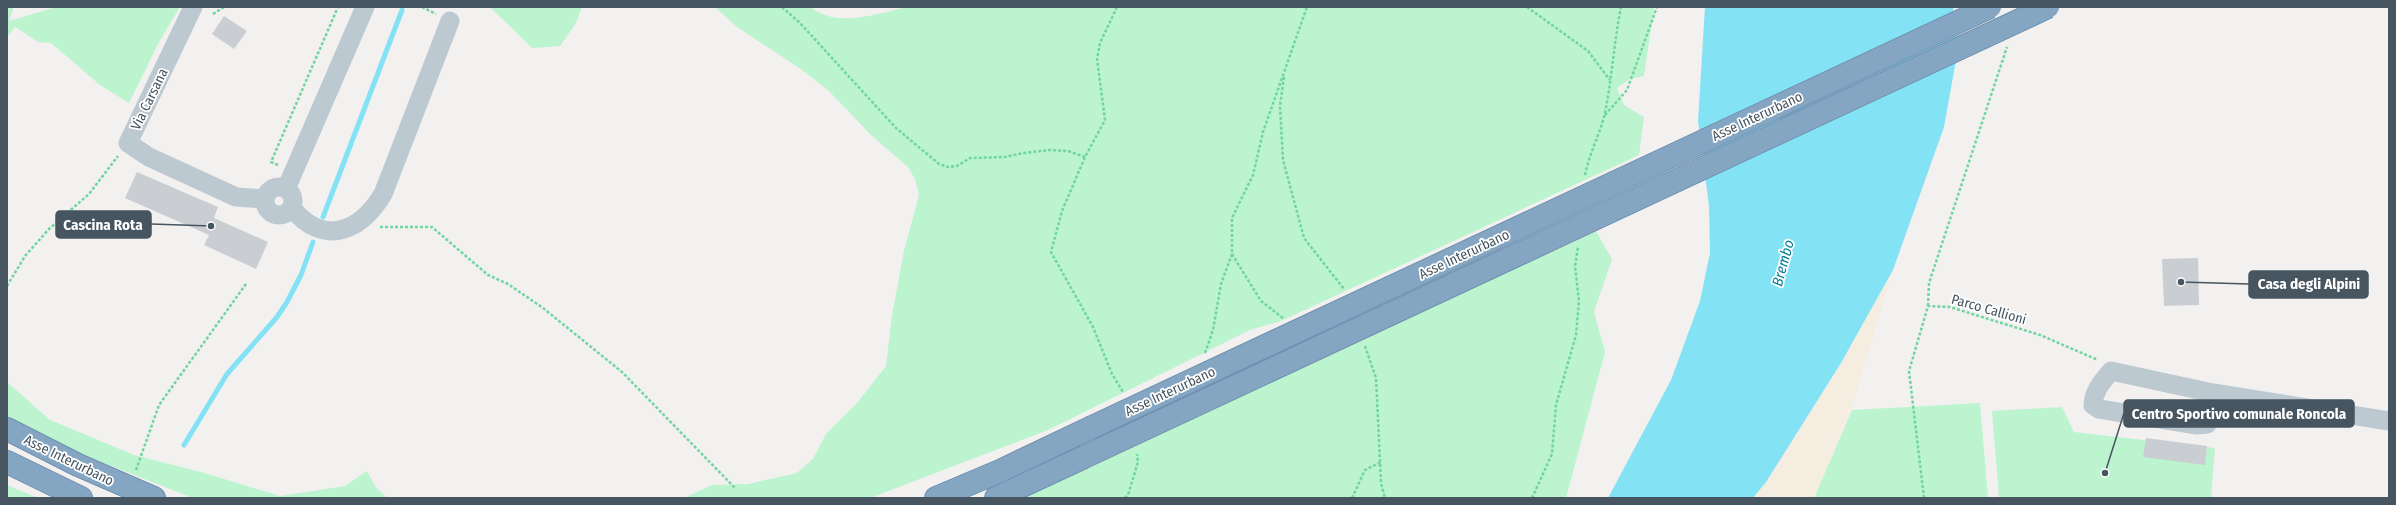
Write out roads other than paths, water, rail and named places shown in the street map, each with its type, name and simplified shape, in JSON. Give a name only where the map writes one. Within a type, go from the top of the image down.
[{"type":"highway","name":"Asse Interurbano","points":[[936,498],[1000,471],[1990,7]]},
{"type":"highway","name":"Asse Interurbano","points":[[996,498],[2048,7]]},
{"type":"highway","name":"Asse Interurbano","points":[[7,429],[78,465],[154,498]]},
{"type":"highway","name":"Asse Interurbano","points":[[7,462],[81,498]]},
{"type":"street","name":"Via Carsana","points":[[193,7],[128,143],[149,157],[236,197],[265,199]]},
{"type":"street","points":[[365,7],[289,180],[292,196],[292,208],[307,225],[334,231],[358,223],[374,208],[383,194],[450,20]]},
{"type":"street","points":[[289,180],[273,188],[265,199],[269,211],[277,216],[285,214],[292,208]]},
{"type":"street","points":[[2212,393],[2207,424],[2202,425],[2099,409],[2093,405],[2095,393],[2111,371],[2212,393],[2389,421]]},
{"type":"water","name":"Brembo","points":[[1705,7],[1953,7],[1958,49],[1944,127],[1893,270],[1841,363],[1766,482],[1753,498],[1608,498],[1671,380],[1700,301],[1710,253],[1709,206],[1698,121]]},
{"type":"waterway","points":[[323,217],[402,10]]},
{"type":"waterway","points":[[184,445],[227,374],[277,317],[287,302],[301,275],[313,242]]},
{"type":"place","name":"Cascina Rota","points":[[211,226]]},
{"type":"place","name":"Casa degli Alpini","points":[[2181,282]]},
{"type":"place","name":"Centro Sportivo comunale Roncola","points":[[2105,473]]}]
